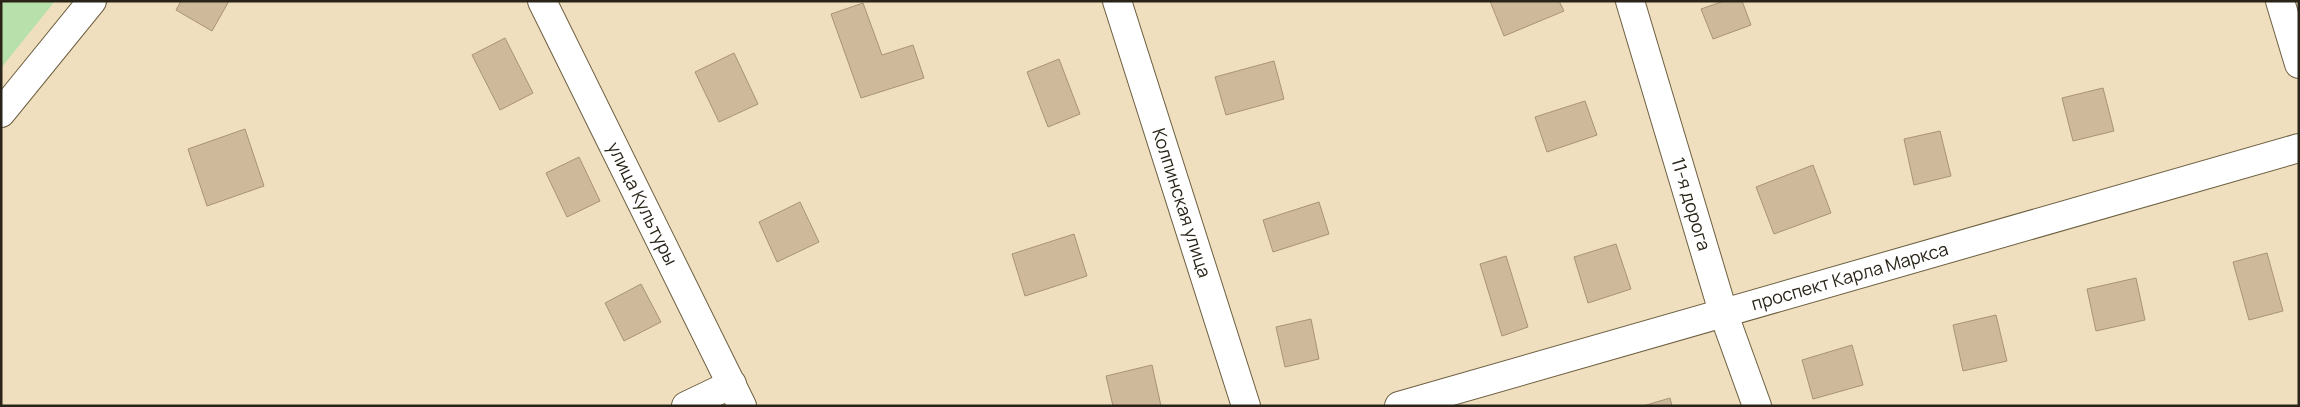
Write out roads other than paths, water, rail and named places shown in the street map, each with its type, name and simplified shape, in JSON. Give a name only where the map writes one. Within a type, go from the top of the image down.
[{"type":"street","points":[[1,114],[92,1]]},
{"type":"street","name":"улица Культуры","points":[[542,1],[737,395]]},
{"type":"street","name":"Колпинская улица","points":[[1118,1],[1246,406]]},
{"type":"street","name":"11-я дорога","points":[[1630,1],[1723,312],[1757,406]]},
{"type":"street","points":[[2280,1],[2299,64]]},
{"type":"street","name":"проспект Карла Маркса","points":[[1400,406],[2299,148]]},
{"type":"street","points":[[686,406],[737,395]]}]
